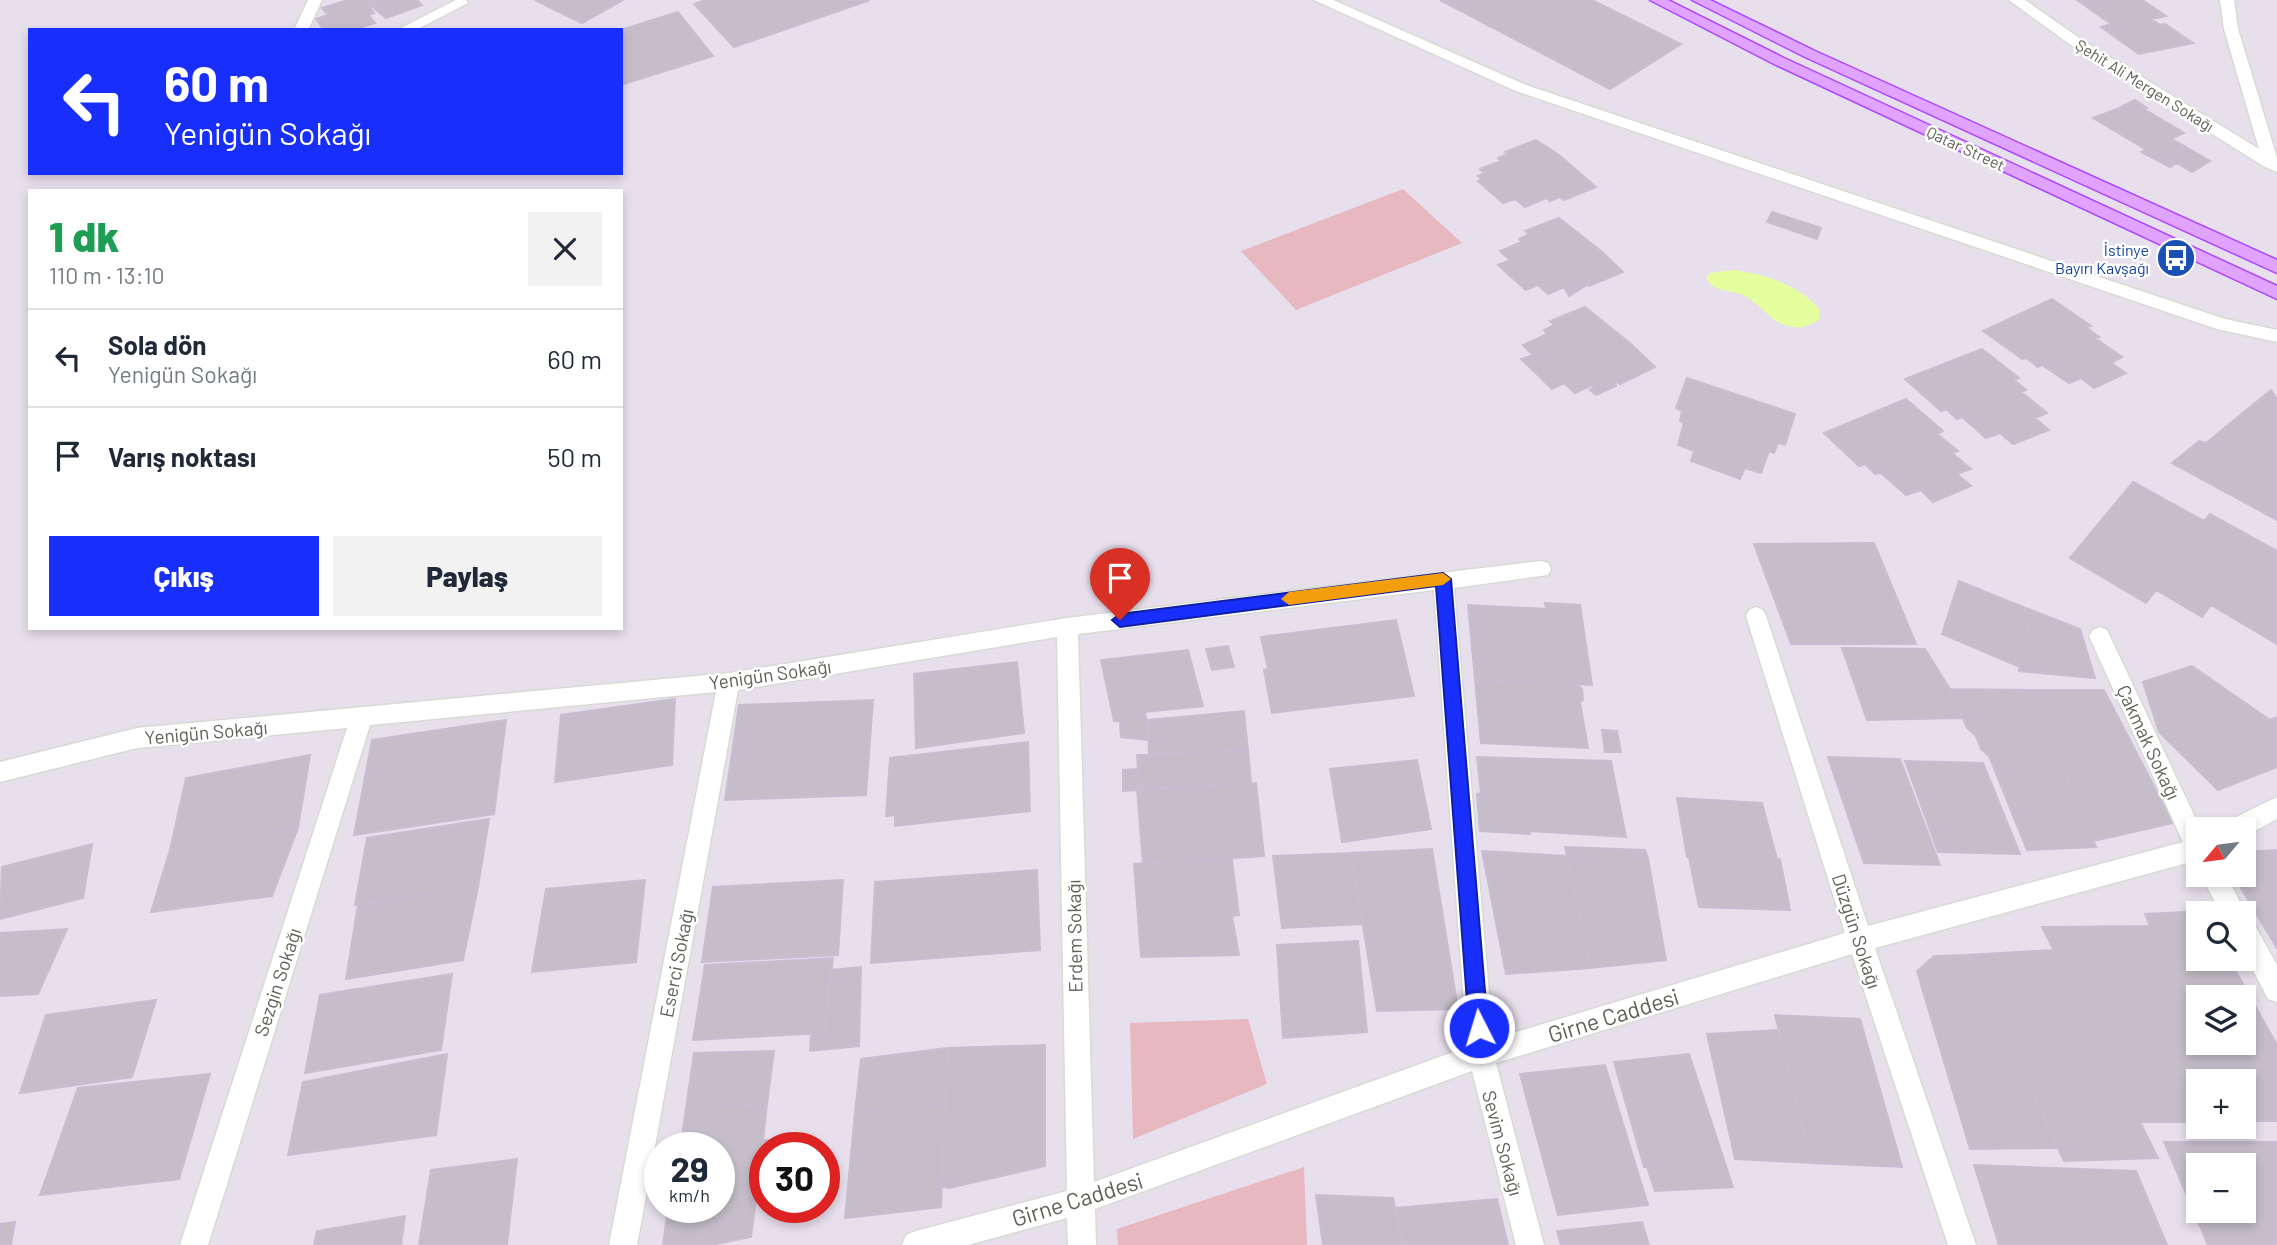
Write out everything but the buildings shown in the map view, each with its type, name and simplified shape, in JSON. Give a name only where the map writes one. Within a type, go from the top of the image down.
[{"type":"main road","name":"Qatar Street","points":[[1657,0],[1779,61],[2277,293]]},
{"type":"main road","name":"Qatar Street","points":[[1699,0],[1810,54],[2277,267]]},
{"type":"street","points":[[302,28],[315,0]]},
{"type":"street","points":[[1321,0],[1521,88],[2223,326],[2277,336]]},
{"type":"street","name":"Şehit Ali Mergen Sokağı","points":[[2016,0],[2080,45],[2275,166]]},
{"type":"street","points":[[2227,0],[2231,29],[2275,166]]},
{"type":"street","points":[[408,28],[461,3]]},
{"type":"street","name":"Yenigün Sokağı","points":[[0,772],[137,738],[730,682],[1066,627],[1541,569]]},
{"type":"street","name":"Sevim Sokağı","points":[[1443,579],[1481,1055],[1530,1245]]},
{"type":"street","name":"Düzgün Sokağı","points":[[1756,616],[1962,1245]]},
{"type":"street","name":"Erdem Sokağı","points":[[1066,627],[1082,1245]]},
{"type":"street","name":"Çakmak Sokağı","points":[[2099,636],[2186,822]]},
{"type":"street","name":"Eserci Sokağı","points":[[623,1245],[730,682]]},
{"type":"street","name":"Sezgin Sokağı","points":[[194,1245],[360,718]]},
{"type":"street","points":[[2256,818],[2277,807]]},
{"type":"street","name":"Girne Caddesi","points":[[916,1245],[1080,1201],[1481,1055],[1860,940],[2186,851]]},
{"type":"street","points":[[2256,952],[2277,990]]},
{"type":"shaded area","points":[[1403,189],[1462,243],[1296,310],[1241,251]]},
{"type":"shaded area","points":[[1732,270],[1756,274],[1791,287],[1820,310],[1819,320],[1803,327],[1786,325],[1743,295],[1713,286],[1706,277],[1710,273]]},
{"type":"shaded area","points":[[1248,1019],[1267,1084],[1133,1139],[1130,1023]]},
{"type":"shaded area","points":[[1304,1167],[1307,1245],[1118,1245],[1117,1229]]},
{"type":"slow traffic","points":[[1289,599],[1443,579]]},
{"type":"place","name":"İstinye Bayırı Kavşağı","points":[[2176,258]]},
{"type":"route","points":[[1120,620],[1443,579],[1479,1028]]}]
